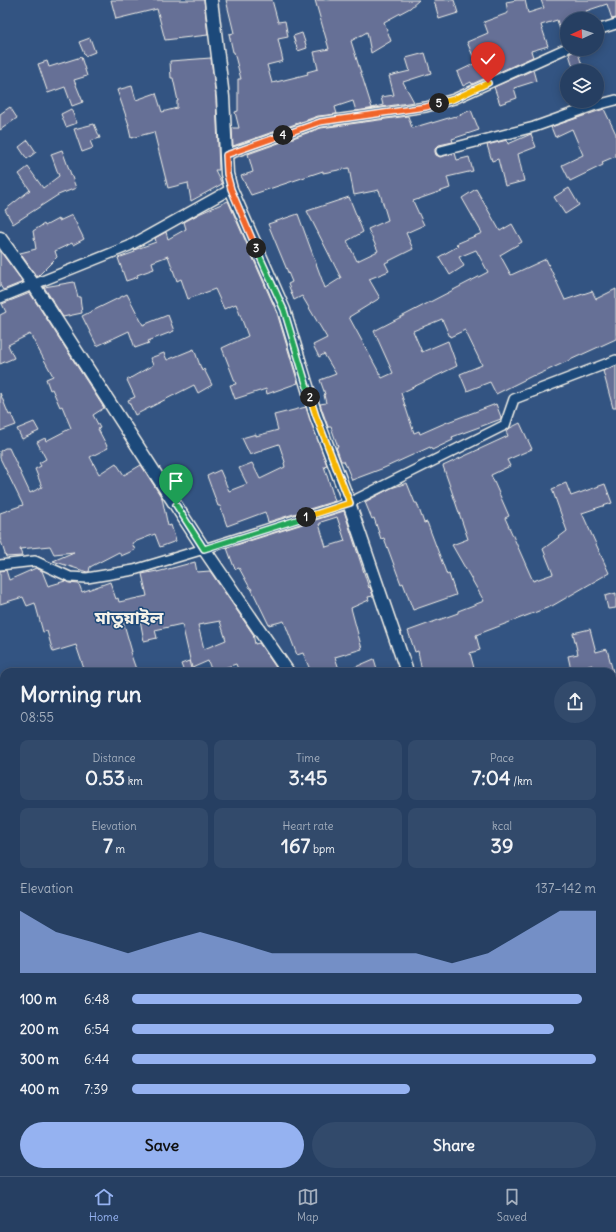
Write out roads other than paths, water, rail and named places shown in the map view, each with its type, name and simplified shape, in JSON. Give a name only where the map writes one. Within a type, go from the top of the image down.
[{"type":"street","points":[[212,0],[223,97],[227,174],[231,189],[284,310],[316,416],[350,503],[406,668]]},
{"type":"street","points":[[604,28],[616,24]]},
{"type":"street","points":[[226,155],[320,122],[426,107],[454,99],[560,51]]},
{"type":"street","points":[[441,151],[534,127],[593,106],[616,100]]},
{"type":"street","points":[[0,298],[129,246],[231,189]]},
{"type":"street","points":[[0,238],[33,284],[204,549],[285,668]]},
{"type":"street","points":[[0,565],[35,561],[70,577],[87,578],[134,570],[350,503],[505,425],[514,398],[616,360]]},
{"type":"district","name":"মাতুয়াইল","points":[[129,617]]}]
